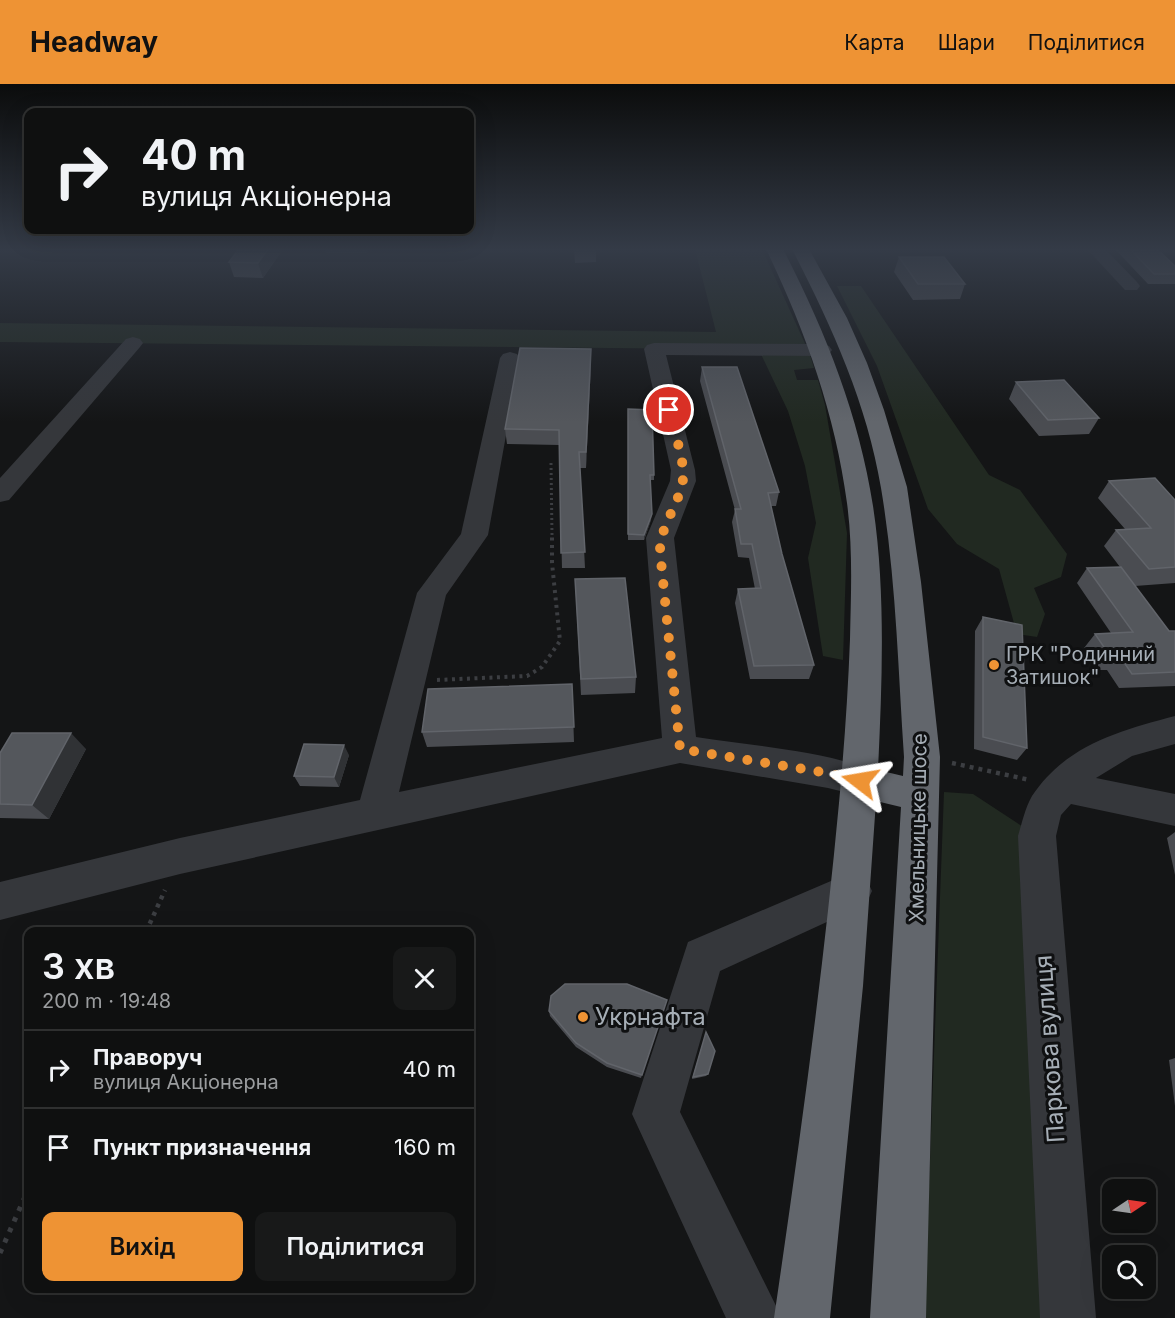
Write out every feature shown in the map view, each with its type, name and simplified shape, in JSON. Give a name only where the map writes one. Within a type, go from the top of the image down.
[{"type":"highway","points":[[802,1318],[852,891],[863,744],[866,572],[857,486],[840,408],[822,350],[803,307]]},
{"type":"highway","name":"Хмельницьке шосе","points":[[831,307],[857,363],[873,410],[894,487],[906,571],[921,745],[917,913],[898,1318]]},
{"type":"highway","points":[[860,781],[920,796]]},
{"type":"street","points":[[0,494],[133,343]]},
{"type":"street","points":[[680,749],[660,538],[683,481],[683,470],[654,349],[822,350]]},
{"type":"street","points":[[375,813],[432,593],[474,535],[510,358]]},
{"type":"street","name":"Паркова вулиця","points":[[1068,1318],[1037,836],[1045,808],[1063,786],[1088,764],[1123,744],[1175,730]]},
{"type":"street","points":[[0,901],[180,856],[680,749],[828,773],[860,781]]},
{"type":"street","points":[[1063,786],[1175,810]]},
{"type":"street","points":[[754,1318],[656,1114],[703,957],[852,891]]},
{"type":"path","points":[[410,681],[527,676],[542,667],[561,641],[552,563],[551,463]]},
{"type":"path","points":[[950,763],[994,772]]},
{"type":"path","points":[[0,1253],[24,1199]]},
{"type":"shaded area","points":[[710,307],[788,307],[808,350],[0,342],[0,323],[716,332]]},
{"type":"shaded area","points":[[847,307],[875,307],[989,475],[1020,490],[1067,554],[1061,577],[1034,588],[1045,614],[1037,637],[1017,634],[999,569],[957,544],[928,509],[877,366]]},
{"type":"shaded area","points":[[760,352],[809,352],[814,368],[794,370],[797,380],[818,380],[825,405],[847,533],[843,660],[823,656],[808,558],[816,523],[805,466],[788,411]]},
{"type":"shaded area","points":[[944,792],[973,794],[1037,836],[1068,1318],[924,1318]]},
{"type":"building","points":[[520,348],[591,349],[586,452],[579,452],[585,552],[561,553],[559,430],[505,429]]},
{"type":"building","points":[[702,367],[737,367],[779,492],[768,493],[782,554],[814,665],[754,666],[738,589],[761,588],[752,544],[741,544],[735,509],[741,509]]},
{"type":"building","points":[[1064,380],[1099,418],[1048,420],[1016,382]]},
{"type":"building","points":[[628,409],[652,410],[654,475],[650,475],[652,514],[644,535],[628,534]]},
{"type":"building","points":[[1155,478],[1175,500],[1175,567],[1149,569],[1116,530],[1151,528],[1109,481]]},
{"type":"building","points":[[1121,567],[1169,631],[1175,631],[1175,672],[1132,674],[1119,655],[1110,656],[1095,634],[1133,632],[1087,568]]},
{"type":"building","points":[[625,578],[636,677],[581,679],[575,579]]},
{"type":"building","points":[[983,617],[1022,625],[1027,748],[983,737]]},
{"type":"building","points":[[572,684],[574,727],[422,732],[428,689]]},
{"type":"building","points":[[12,733],[71,733],[32,805],[0,804],[0,753]]},
{"type":"building","points":[[304,744],[344,745],[334,777],[294,776]]},
{"type":"building","points":[[565,984],[627,984],[667,1000],[642,1075],[607,1063],[576,1043],[549,1011],[551,996]]},
{"type":"building","points":[[706,1032],[715,1051],[708,1074],[693,1077]]},
{"type":"place","name":"ГРК \"Родинний Затишок\"","points":[[994,665]]},
{"type":"place","name":"Укрнафта","points":[[583,1017]]},
{"type":"route","points":[[669,410],[683,470],[683,481],[660,538],[660,551],[680,749],[828,773],[860,781]]}]
